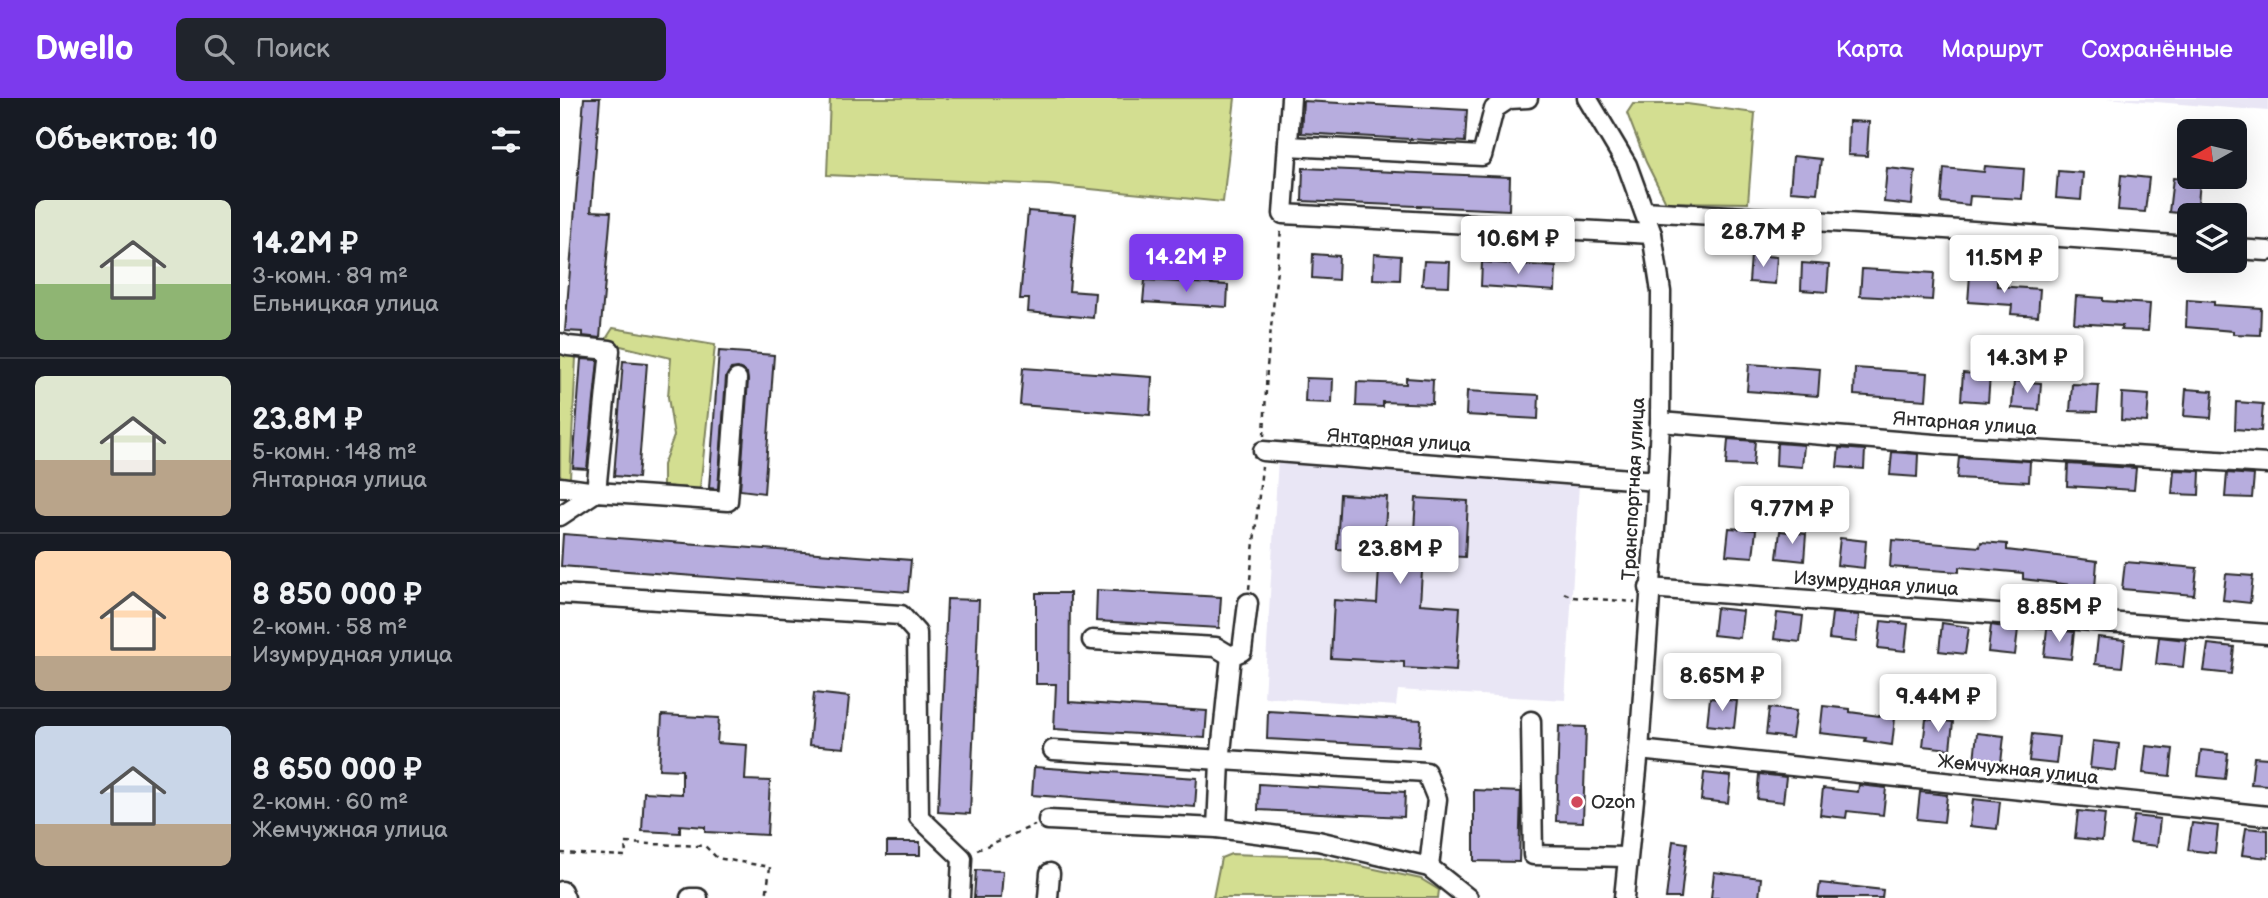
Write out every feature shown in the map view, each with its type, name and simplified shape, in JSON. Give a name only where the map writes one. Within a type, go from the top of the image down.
[{"type":"street","points":[[1292,98],[1283,214],[1652,234]]},
{"type":"street","points":[[1288,146],[1482,156],[1494,109],[1509,99],[1528,98]]},
{"type":"street","name":"Транспортная улица","points":[[1587,98],[1627,165],[1652,234],[1661,292],[1657,481],[1643,596],[1639,750],[1624,898]]},
{"type":"street","points":[[1644,211],[1916,226],[2177,245]]},
{"type":"street","points":[[2247,250],[2268,251]]},
{"type":"street","points":[[560,343],[610,351],[596,492]]},
{"type":"street","points":[[560,487],[728,501],[737,379]]},
{"type":"street","name":"Янтарная улица","points":[[1660,422],[1947,444],[2268,464]]},
{"type":"street","name":"Янтарная улица","points":[[1263,451],[1657,481]]},
{"type":"street","points":[[560,516],[596,492]]},
{"type":"street","points":[[560,594],[901,615],[917,633],[919,817],[962,858],[960,898]]},
{"type":"street","name":"Изумрудная улица","points":[[1643,596],[2268,634]]},
{"type":"street","points":[[1231,656],[1242,651],[1248,603]]},
{"type":"street","points":[[1092,640],[1216,647],[1231,656]]},
{"type":"street","points":[[1217,828],[1220,762],[1231,656]]},
{"type":"street","points":[[1531,721],[1533,855],[1627,857]]},
{"type":"street","points":[[1053,750],[1220,762],[1426,772],[1437,799],[1429,867]]},
{"type":"street","name":"Жемчужная улица","points":[[1639,750],[2268,816]]},
{"type":"street","points":[[1048,820],[1217,828],[1318,841],[1429,867],[1468,898]]},
{"type":"street","points":[[1048,898],[1050,873]]},
{"type":"street","points":[[690,898],[698,898]]},
{"type":"path","points":[[1248,603],[1263,451],[1267,367],[1283,214]]},
{"type":"path","points":[[1564,593],[1572,597],[1643,596]]},
{"type":"path","points":[[962,858],[1048,820]]},
{"type":"path","points":[[560,853],[626,856],[625,843],[705,846],[718,858],[770,867],[766,898]]},
{"type":"shaded area","points":[[2106,98],[2268,98],[2268,111]]},
{"type":"shaded area","points":[[1278,458],[1579,485],[1565,700],[1398,690],[1396,706],[1264,697]]},
{"type":"green space","points":[[830,98],[1235,98],[1223,202],[1049,185],[827,175]]},
{"type":"green space","points":[[1633,104],[1687,104],[1755,113],[1748,203],[1666,202],[1646,162],[1627,113]]},
{"type":"green space","points":[[613,328],[715,345],[700,489],[663,486],[663,465],[674,436],[668,397],[671,358],[604,342]]},
{"type":"green space","points":[[560,353],[576,357],[570,478],[560,479]]},
{"type":"green space","points":[[1231,854],[1319,857],[1421,879],[1439,890],[1438,898],[1213,898],[1221,858]]},
{"type":"building","points":[[584,98],[600,98],[591,211],[611,212],[600,338],[583,336],[583,332],[565,331]]},
{"type":"building","points":[[1303,101],[1467,110],[1465,142],[1301,133]]},
{"type":"building","points":[[1849,121],[1869,122],[1867,156],[1848,155]]},
{"type":"building","points":[[1793,156],[1821,159],[1817,193],[1790,191]]},
{"type":"building","points":[[1985,166],[2024,169],[2022,199],[1970,196],[1969,205],[1941,202],[1944,168],[1984,172]]},
{"type":"building","points":[[1303,168],[1510,177],[1509,210],[1302,201]]},
{"type":"building","points":[[1887,168],[1915,171],[1912,205],[1884,202]]},
{"type":"building","points":[[2058,171],[2083,173],[2081,200],[2056,198]]},
{"type":"building","points":[[2121,175],[2149,178],[2145,212],[2118,210]]},
{"type":"building","points":[[2173,178],[2177,178],[2177,189],[2199,189],[2198,203],[2177,203],[2177,213],[2169,212]]},
{"type":"building","points":[[1028,211],[1076,215],[1069,291],[1095,293],[1093,318],[1028,312],[1029,299],[1020,299]]},
{"type":"building","points":[[1313,254],[1339,256],[1338,280],[1312,278]]},
{"type":"building","points":[[1374,254],[1401,256],[1400,280],[1373,279]]},
{"type":"building","points":[[1751,255],[1777,257],[1775,284],[1749,282]]},
{"type":"building","points":[[1424,261],[1450,262],[1449,286],[1422,285]]},
{"type":"building","points":[[1482,262],[1556,267],[1555,291],[1481,286]]},
{"type":"building","points":[[1802,263],[1829,265],[1827,292],[1801,290]]},
{"type":"building","points":[[1862,269],[1934,273],[1932,300],[1860,296]]},
{"type":"building","points":[[1970,275],[1997,277],[1997,286],[2040,289],[2038,316],[2011,314],[2012,305],[1968,302]]},
{"type":"building","points":[[1145,280],[1228,285],[1227,307],[1143,302]]},
{"type":"building","points":[[2076,296],[2150,304],[2148,331],[2121,330],[2122,326],[2074,323]]},
{"type":"building","points":[[2187,300],[2261,308],[2260,335],[2186,327]]},
{"type":"building","points":[[719,351],[774,355],[764,493],[740,490],[748,380],[747,373],[738,368],[731,369],[726,377],[718,489],[709,488]]},
{"type":"building","points":[[581,359],[598,360],[587,469],[573,468]]},
{"type":"building","points":[[623,361],[647,363],[638,478],[614,476]]},
{"type":"building","points":[[1749,364],[1820,369],[1818,396],[1747,391]]},
{"type":"building","points":[[1023,368],[1152,377],[1150,415],[1020,405]]},
{"type":"building","points":[[1855,368],[1928,373],[1926,400],[1854,395]]},
{"type":"building","points":[[1963,373],[1990,375],[1988,402],[1961,400]]},
{"type":"building","points":[[1306,378],[1333,379],[1332,403],[1305,402]]},
{"type":"building","points":[[1406,378],[1433,380],[1432,404],[1383,402],[1383,407],[1356,406],[1357,382],[1406,384]]},
{"type":"building","points":[[2014,381],[2041,383],[2039,410],[2012,408]]},
{"type":"building","points":[[2072,384],[2099,385],[2097,412],[2070,411]]},
{"type":"building","points":[[2186,389],[2213,391],[2211,418],[2184,416]]},
{"type":"building","points":[[1467,391],[1539,395],[1538,419],[1466,415]]},
{"type":"building","points":[[2122,393],[2149,395],[2147,422],[2121,420]]},
{"type":"building","points":[[2236,402],[2263,404],[2261,431],[2235,429]]},
{"type":"building","points":[[1728,439],[1755,441],[1753,466],[1726,465]]},
{"type":"building","points":[[1777,443],[1804,445],[1802,467],[1776,465]]},
{"type":"building","points":[[1839,448],[1865,450],[1864,469],[1837,467]]},
{"type":"building","points":[[1892,452],[1918,454],[1917,477],[1890,475]]},
{"type":"building","points":[[1959,457],[2030,461],[2029,482],[1957,478]]},
{"type":"building","points":[[2068,464],[2136,468],[2134,490],[2067,486]]},
{"type":"building","points":[[2174,470],[2200,471],[2199,495],[2172,494]]},
{"type":"building","points":[[2227,473],[2254,475],[2252,498],[2225,497]]},
{"type":"building","points":[[1340,494],[1387,497],[1384,546],[1413,547],[1416,498],[1468,501],[1465,557],[1423,555],[1420,604],[1460,607],[1456,671],[1404,668],[1404,662],[1331,658],[1334,600],[1377,603],[1380,551],[1337,549]]},
{"type":"building","points":[[1729,528],[1756,530],[1753,557],[1726,555]]},
{"type":"building","points":[[1780,531],[1806,534],[1804,561],[1777,558]]},
{"type":"building","points":[[563,534],[911,560],[908,592],[561,566]]},
{"type":"building","points":[[1840,538],[1866,541],[1864,568],[1837,565]]},
{"type":"building","points":[[1892,540],[1980,547],[1981,542],[2007,544],[2007,550],[2097,561],[2095,588],[2023,579],[2023,573],[1959,567],[1959,572],[1890,567]]},
{"type":"building","points":[[2125,562],[2197,568],[2194,595],[2122,589]]},
{"type":"building","points":[[2226,574],[2253,576],[2250,603],[2223,600]]},
{"type":"building","points":[[1097,590],[1221,597],[1219,628],[1096,621]]},
{"type":"building","points":[[1036,593],[1070,593],[1069,702],[1207,711],[1205,738],[1054,729],[1056,684],[1036,684]]},
{"type":"building","points":[[947,599],[979,600],[970,814],[938,812]]},
{"type":"building","points":[[1716,608],[1743,611],[1740,638],[1713,635]]},
{"type":"building","points":[[1777,613],[1803,616],[1800,642],[1774,639]]},
{"type":"building","points":[[1832,613],[1859,615],[1856,642],[1829,639]]},
{"type":"building","points":[[1881,621],[1908,624],[1905,651],[1878,648]]},
{"type":"building","points":[[1942,623],[1969,627],[1965,654],[1939,651]]},
{"type":"building","points":[[1991,625],[2018,629],[2015,655],[1988,652]]},
{"type":"building","points":[[2047,629],[2074,632],[2071,659],[2044,656]]},
{"type":"building","points":[[2098,637],[2125,640],[2122,667],[2095,664]]},
{"type":"building","points":[[2159,637],[2186,640],[2183,667],[2156,664]]},
{"type":"building","points":[[2208,644],[2234,647],[2231,674],[2204,671]]},
{"type":"building","points":[[814,693],[849,697],[844,748],[809,745]]},
{"type":"building","points":[[1710,698],[1737,701],[1734,728],[1707,725]]},
{"type":"building","points":[[1823,706],[1895,718],[1892,745],[1865,741],[1866,738],[1820,733]]},
{"type":"building","points":[[1769,708],[1796,711],[1792,738],[1766,735]]},
{"type":"building","points":[[1268,711],[1421,720],[1419,747],[1267,739]]},
{"type":"building","points":[[662,715],[719,718],[717,743],[747,745],[745,780],[770,781],[767,835],[705,832],[705,827],[680,825],[680,833],[642,831],[644,792],[682,794],[682,770],[659,769]]},
{"type":"building","points":[[1926,719],[1953,722],[1950,749],[1923,746]]},
{"type":"building","points":[[1559,726],[1586,727],[1583,822],[1556,821]]},
{"type":"building","points":[[1977,733],[2004,736],[2001,763],[1974,760]]},
{"type":"building","points":[[2032,734],[2059,737],[2056,764],[2029,761]]},
{"type":"building","points":[[2093,741],[2119,744],[2116,771],[2090,768]]},
{"type":"building","points":[[2146,746],[2173,749],[2170,776],[2143,773]]},
{"type":"building","points":[[2201,750],[2228,753],[2225,779],[2198,776]]},
{"type":"building","points":[[2254,757],[2268,758],[2268,785],[2251,784]]},
{"type":"building","points":[[1034,767],[1197,778],[1195,807],[1032,795]]},
{"type":"building","points":[[1704,773],[1731,776],[1728,803],[1701,800]]},
{"type":"building","points":[[1759,774],[1786,777],[1783,802],[1757,799]]},
{"type":"building","points":[[1259,784],[1405,792],[1404,817],[1258,810]]},
{"type":"building","points":[[1859,785],[1886,788],[1883,815],[1847,811],[1846,818],[1820,815],[1823,788],[1858,792]]},
{"type":"building","points":[[1474,790],[1521,792],[1519,862],[1474,861]]},
{"type":"building","points":[[1920,792],[1947,795],[1944,822],[1917,819]]},
{"type":"building","points":[[1973,799],[2000,802],[1997,829],[1970,826]]},
{"type":"building","points":[[2078,811],[2105,814],[2102,841],[2075,838]]},
{"type":"building","points":[[2134,816],[2160,819],[2157,846],[2130,843]]},
{"type":"building","points":[[2192,823],[2218,826],[2215,853],[2188,850]]},
{"type":"building","points":[[2246,828],[2268,830],[2268,858],[2242,855]]},
{"type":"building","points":[[1673,841],[1687,843],[1681,898],[1666,898]]},
{"type":"building","points":[[887,842],[920,842],[920,855],[887,855]]},
{"type":"building","points":[[976,870],[1003,871],[1001,898],[974,898]]},
{"type":"building","points":[[1714,872],[1761,878],[1759,898],[1711,898]]},
{"type":"building","points":[[1820,883],[1883,890],[1882,898],[1818,898]]},
{"type":"place","name":"Ozon","points":[[1577,802]]}]
